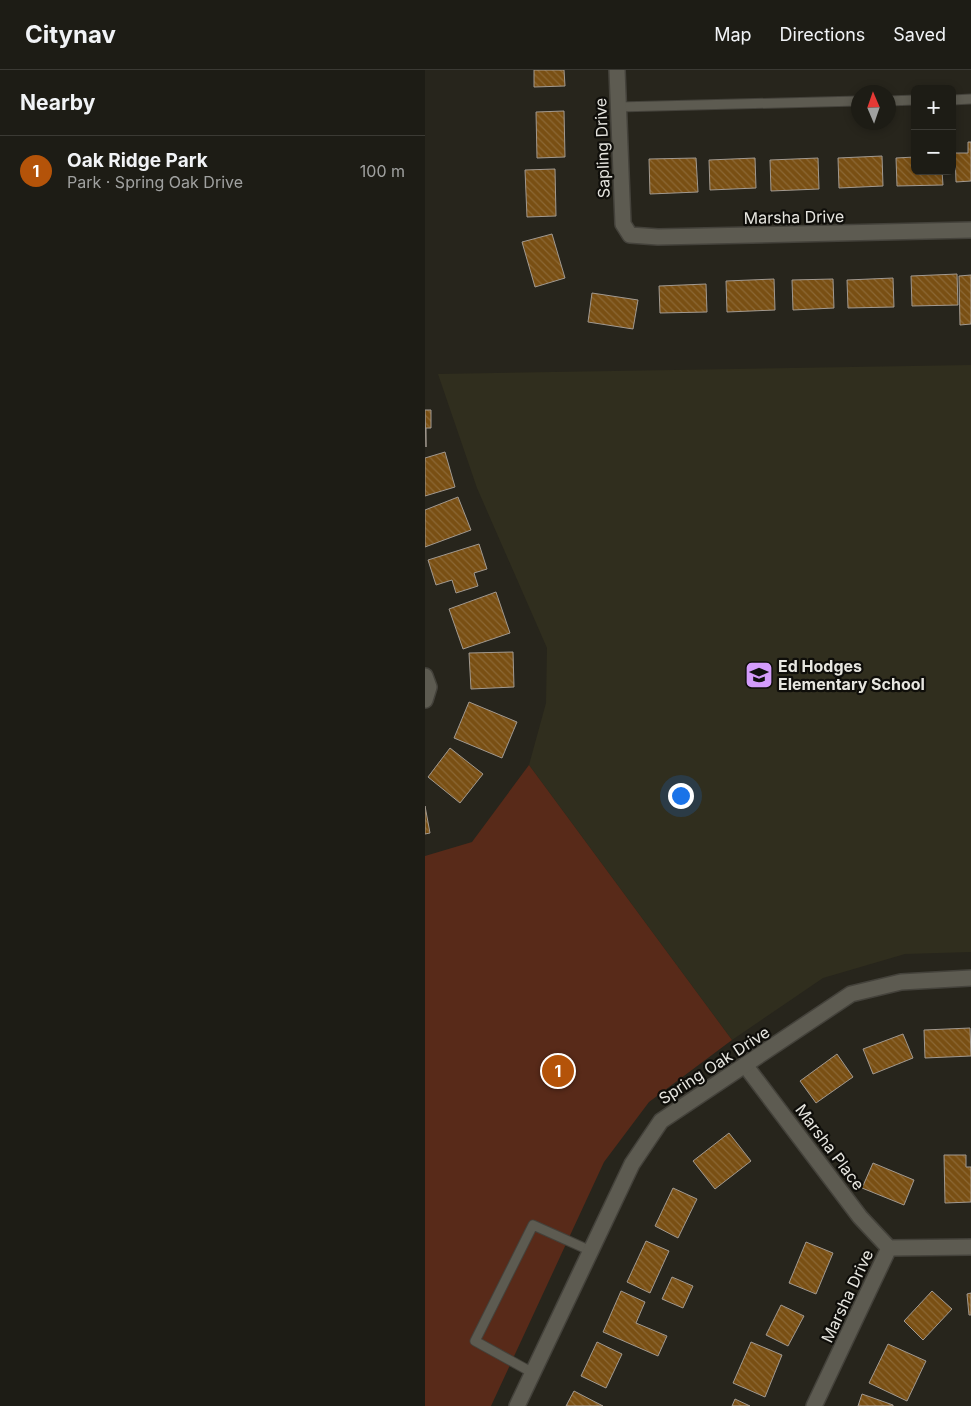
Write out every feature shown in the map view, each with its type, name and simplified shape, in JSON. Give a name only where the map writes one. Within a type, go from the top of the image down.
[{"type":"street","name":"Sapling Drive","points":[[617,70],[623,224]]},
{"type":"street","name":"Marsha Drive","points":[[623,224],[630,235],[658,237],[971,230]]},
{"type":"street","points":[[425,676],[429,687],[425,700]]},
{"type":"street","name":"Spring Oak Drive","points":[[517,1406],[632,1164],[661,1121],[851,994],[901,982],[971,978]]},
{"type":"street","name":"Marsha Place","points":[[745,1065],[860,1216],[889,1248]]},
{"type":"street","name":"Marsha Drive","points":[[815,1406],[889,1248],[971,1247]]},
{"type":"lane","points":[[956,100],[971,99]]},
{"type":"lane","points":[[896,101],[911,100]]},
{"type":"lane","points":[[618,107],[851,102]]},
{"type":"lane","points":[[533,1373],[475,1341],[533,1225],[591,1251]]},
{"type":"shaded area","name":"Ed Hodges Elementary School","points":[[971,365],[971,952],[905,954],[823,978],[732,1040],[529,765],[546,703],[547,648],[477,488],[438,374]]},
{"type":"shaded area","points":[[529,765],[732,1040],[649,1102],[604,1162],[491,1406],[425,1406],[425,856],[472,842]]},
{"type":"building","points":[[534,70],[564,70],[565,86],[534,87]]},
{"type":"building","points":[[564,111],[565,157],[537,158],[536,112]]},
{"type":"building","points":[[968,142],[971,142],[971,181],[956,182],[956,153],[968,153]]},
{"type":"building","points":[[882,156],[883,186],[839,188],[838,158]]},
{"type":"building","points":[[911,157],[911,175],[942,175],[943,185],[897,186],[896,158]]},
{"type":"building","points":[[696,158],[698,192],[650,194],[649,159]]},
{"type":"building","points":[[755,158],[756,188],[710,190],[709,160]]},
{"type":"building","points":[[818,158],[819,189],[771,191],[770,160]]},
{"type":"building","points":[[555,169],[556,216],[527,217],[525,170]]},
{"type":"building","points":[[552,234],[565,278],[535,287],[522,242]]},
{"type":"building","points":[[957,274],[958,305],[912,306],[911,276]]},
{"type":"building","points":[[971,275],[971,324],[960,325],[959,276]]},
{"type":"building","points":[[893,278],[894,307],[848,308],[847,280]]},
{"type":"building","points":[[774,279],[775,310],[727,312],[726,281]]},
{"type":"building","points":[[833,279],[834,308],[793,310],[792,280]]},
{"type":"building","points":[[706,284],[707,312],[660,313],[659,286]]},
{"type":"building","points":[[592,293],[638,300],[633,329],[588,322]]},
{"type":"building","points":[[425,410],[431,410],[431,428],[426,428],[426,447]]},
{"type":"building","points":[[445,452],[455,487],[425,496],[425,458]]},
{"type":"building","points":[[458,497],[471,530],[425,547],[425,510]]},
{"type":"building","points":[[479,544],[487,569],[474,573],[478,586],[456,593],[452,580],[436,585],[428,560]]},
{"type":"building","points":[[496,592],[510,633],[463,649],[449,609]]},
{"type":"building","points":[[513,652],[514,687],[471,689],[469,653]]},
{"type":"building","points":[[469,702],[517,722],[502,758],[454,738]]},
{"type":"building","points":[[450,748],[483,774],[460,803],[428,777]]},
{"type":"building","points":[[425,806],[430,833],[425,834]]},
{"type":"building","points":[[970,1028],[971,1056],[925,1058],[924,1030]]},
{"type":"building","points":[[903,1034],[913,1058],[873,1074],[863,1049]]},
{"type":"building","points":[[837,1054],[853,1077],[816,1103],[800,1081]]},
{"type":"building","points":[[729,1133],[751,1161],[715,1189],[693,1161]]},
{"type":"building","points":[[944,1155],[966,1155],[966,1167],[971,1167],[971,1202],[945,1203]]},
{"type":"building","points":[[873,1163],[914,1180],[904,1205],[862,1188]]},
{"type":"building","points":[[673,1188],[697,1199],[678,1238],[655,1226]]},
{"type":"building","points":[[646,1241],[669,1251],[650,1293],[627,1282]]},
{"type":"building","points":[[806,1242],[833,1253],[816,1294],[789,1283]]},
{"type":"building","points":[[672,1277],[693,1286],[683,1308],[662,1299]]},
{"type":"building","points":[[621,1291],[645,1302],[636,1323],[667,1336],[658,1356],[603,1332]]},
{"type":"building","points":[[932,1291],[952,1309],[923,1340],[904,1321]]},
{"type":"building","points":[[971,1293],[971,1315],[969,1315],[967,1294]]},
{"type":"building","points":[[781,1305],[804,1316],[788,1346],[766,1335]]},
{"type":"building","points":[[597,1342],[622,1354],[606,1388],[581,1376]]},
{"type":"building","points":[[751,1342],[782,1355],[765,1397],[733,1383]]},
{"type":"building","points":[[888,1344],[926,1361],[907,1401],[869,1383]]},
{"type":"building","points":[[574,1391],[603,1406],[566,1406]]},
{"type":"building","points":[[862,1394],[893,1405],[893,1406],[858,1406]]},
{"type":"building","points":[[735,1399],[750,1406],[732,1406]]},
{"type":"place","name":"Ed Hodges Elementary School","points":[[759,675]]},
{"type":"place","name":"Oak Ridge Park","points":[[558,1071]]}]
